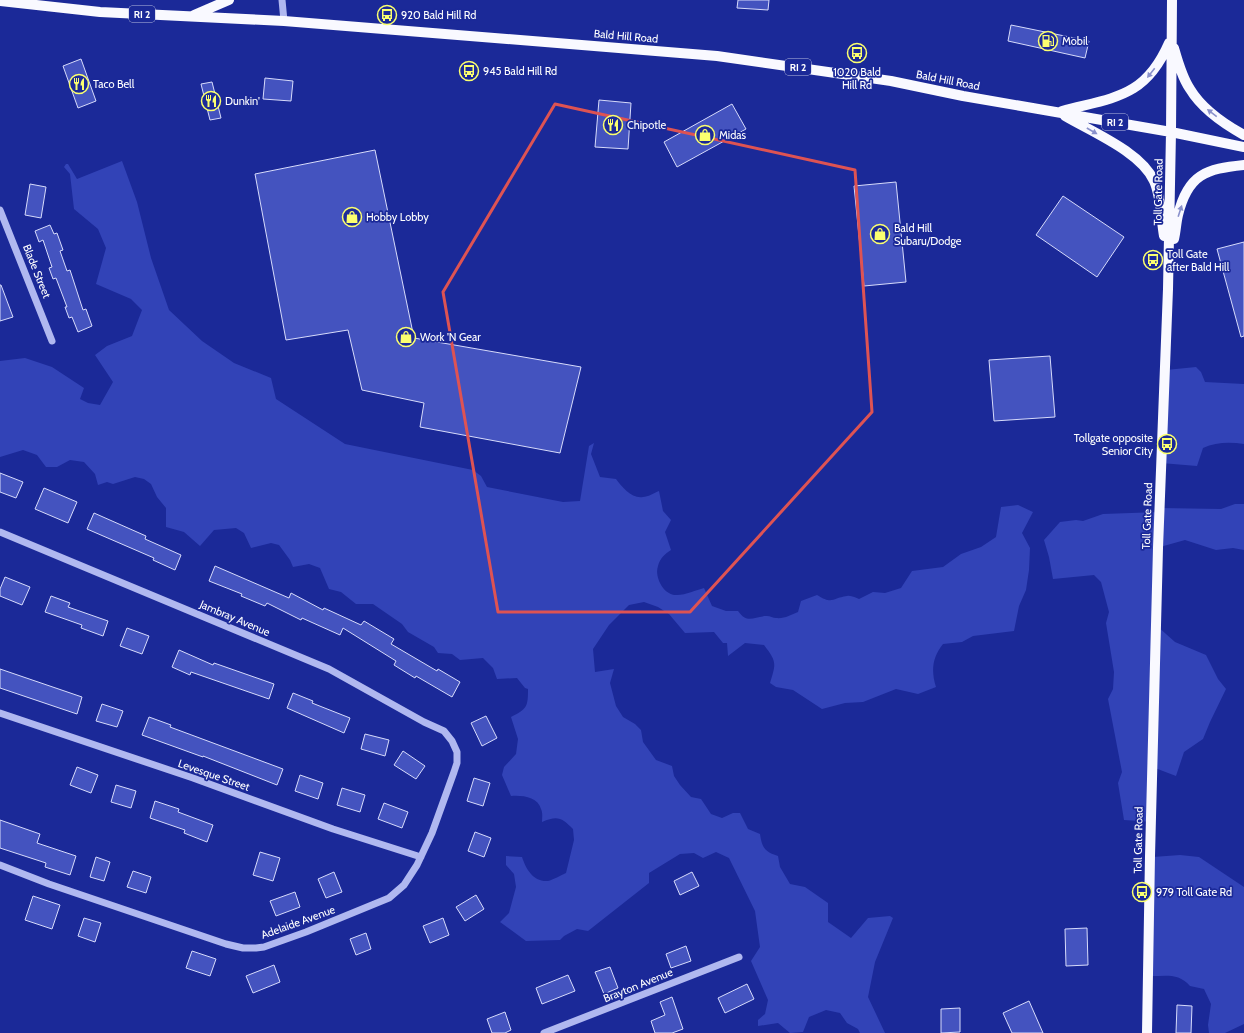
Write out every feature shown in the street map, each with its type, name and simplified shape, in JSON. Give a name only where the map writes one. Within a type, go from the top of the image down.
[{"type":"main road","points":[[192,16],[229,0]]},
{"type":"main road","name":"Toll Gate Road","points":[[1147,1033],[1158,548],[1168,263],[1172,0]]},
{"type":"main road","name":"Bald Hill Road","points":[[0,1],[100,12],[284,21],[717,56],[891,81],[963,96],[1171,132],[1244,147]]},
{"type":"main road","points":[[1058,112],[1120,96],[1139,85],[1149,77],[1162,58],[1171,39]]},
{"type":"main road","points":[[1171,39],[1189,89],[1209,112],[1244,135]]},
{"type":"main road","points":[[1058,112],[1135,156],[1146,168],[1157,191],[1168,263]]},
{"type":"main road","points":[[1168,263],[1178,214],[1187,191],[1196,179],[1210,171],[1244,165]]},
{"type":"street","points":[[282,0],[284,21]]},
{"type":"street","name":"Blade Street","points":[[0,210],[52,341]]},
{"type":"street","name":"Jambray Avenue","points":[[0,532],[329,669],[424,722],[438,727],[444,731],[452,741]]},
{"type":"street","name":"Levesque Street","points":[[0,713],[193,778],[333,829],[421,857]]},
{"type":"street","name":"Adelaide Avenue","points":[[0,865],[49,884],[226,944],[243,948],[256,948],[299,934],[388,898],[404,885],[421,857],[432,833],[454,772],[457,758],[452,741]]},
{"type":"street","name":"Brayton Avenue","points":[[544,1033],[739,957]]},
{"type":"highlighted area","points":[[555,104],[855,170],[872,412],[690,612],[498,612],[443,292]]},
{"type":"shaded area","points":[[122,161],[137,202],[151,258],[169,310],[202,341],[234,363],[271,378],[276,399],[345,444],[473,470],[481,476],[487,487],[563,502],[580,501],[589,446],[594,443],[591,454],[600,477],[616,479],[628,492],[639,497],[647,496],[659,491],[663,511],[671,520],[665,532],[671,550],[660,561],[657,575],[664,589],[672,594],[684,594],[704,588],[712,606],[726,611],[738,611],[745,618],[751,619],[762,616],[776,618],[785,617],[798,612],[801,601],[817,595],[826,600],[849,596],[859,599],[873,592],[885,593],[901,588],[912,571],[943,567],[961,554],[981,547],[996,537],[1001,507],[1018,505],[1033,512],[1022,533],[1030,548],[1029,570],[1026,590],[1019,606],[1014,631],[973,636],[962,642],[943,644],[937,654],[933,670],[936,687],[918,694],[896,689],[863,702],[845,703],[822,709],[793,690],[776,687],[770,683],[774,663],[771,655],[764,645],[745,643],[728,656],[727,643],[723,643],[714,632],[685,633],[669,614],[658,607],[644,602],[629,605],[609,625],[593,649],[595,672],[614,669],[610,683],[616,706],[623,717],[635,724],[641,730],[643,742],[656,760],[672,766],[674,776],[680,785],[691,797],[701,799],[711,814],[722,818],[733,813],[740,813],[748,829],[760,834],[765,849],[778,856],[780,867],[790,884],[805,887],[828,903],[828,922],[851,938],[868,918],[890,916],[893,918],[875,962],[868,997],[885,1033],[860,1033],[858,1029],[847,1023],[840,1013],[826,1010],[809,1017],[803,1032],[790,1033],[778,1023],[758,1026],[758,1020],[765,1014],[768,1000],[751,961],[760,947],[755,911],[729,858],[716,852],[703,858],[694,853],[680,854],[649,873],[649,883],[588,931],[577,929],[560,940],[526,941],[500,922],[509,913],[516,887],[514,874],[506,865],[506,856],[522,857],[528,870],[534,877],[543,881],[548,881],[566,873],[574,840],[573,829],[566,822],[556,818],[542,822],[542,811],[537,802],[533,799],[525,797],[511,796],[502,775],[504,767],[516,754],[518,739],[511,717],[526,707],[528,700],[528,689],[525,688],[517,678],[497,679],[493,668],[483,658],[460,660],[452,654],[438,653],[434,647],[408,632],[402,624],[373,604],[356,604],[341,592],[329,589],[320,568],[309,564],[293,567],[290,560],[279,545],[271,543],[251,548],[244,533],[236,528],[214,530],[200,546],[184,532],[166,527],[166,508],[157,497],[151,484],[144,479],[135,477],[113,484],[107,482],[98,485],[95,474],[84,462],[70,460],[57,467],[46,467],[37,455],[23,450],[0,457],[0,361],[25,358],[52,367],[84,388],[80,399],[88,403],[100,405],[113,382],[95,355],[107,346],[132,336],[142,310],[131,299],[96,284],[106,248],[98,229],[74,209],[70,174],[64,167],[68,164],[77,179]]},
{"type":"shaded area","points":[[1196,367],[1201,372],[1205,382],[1244,384],[1244,444],[1223,443],[1203,448],[1197,466],[1161,463],[1166,370]]},
{"type":"shaded area","points":[[1235,504],[1244,504],[1244,550],[1233,548],[1216,550],[1185,540],[1160,547],[1157,626],[1175,642],[1206,655],[1218,679],[1226,689],[1203,739],[1184,752],[1176,776],[1155,768],[1153,822],[1124,820],[1118,783],[1122,772],[1108,699],[1113,689],[1114,672],[1106,623],[1109,612],[1101,582],[1094,575],[1053,579],[1044,540],[1060,522],[1076,520],[1083,521],[1103,514],[1159,512],[1160,508],[1221,509]]},
{"type":"shaded area","points":[[1180,855],[1199,857],[1244,887],[1244,1024],[1225,1033],[1209,1033],[1208,1025],[1211,1004],[1204,989],[1190,986],[1182,979],[1177,977],[1151,976],[1153,857]]},
{"type":"building","points":[[738,0],[769,0],[768,10],[737,8]]},
{"type":"building","name":"Mobil","points":[[1011,25],[1089,41],[1085,58],[1008,41]]},
{"type":"building","name":"Taco Bell","points":[[81,59],[96,101],[78,108],[63,66]]},
{"type":"building","points":[[265,78],[293,81],[291,101],[263,99]]},
{"type":"building","name":"Dunkin'","points":[[212,82],[221,118],[210,120],[201,84]]},
{"type":"building","name":"Chipotle","points":[[599,100],[631,103],[628,149],[595,147]]},
{"type":"building","name":"Midas","points":[[732,104],[746,129],[677,167],[664,142]]},
{"type":"building","points":[[375,150],[414,338],[581,367],[560,453],[420,427],[424,403],[362,390],[348,330],[286,340],[255,174]]},
{"type":"building","name":"Bald Hill Subaru/Dodge","points":[[896,182],[906,282],[864,286],[854,186]]},
{"type":"building","points":[[30,184],[46,187],[41,218],[25,215]]},
{"type":"building","points":[[1063,196],[1124,237],[1097,277],[1036,235]]},
{"type":"building","points":[[50,225],[54,234],[57,233],[63,250],[60,251],[67,271],[70,270],[83,310],[86,309],[92,326],[78,332],[72,317],[69,318],[65,307],[67,307],[56,278],[53,279],[49,268],[52,267],[43,240],[39,242],[35,231]]},
{"type":"building","points":[[1244,242],[1244,336],[1241,337],[1217,249]]},
{"type":"building","points":[[0,285],[13,317],[0,321]]},
{"type":"building","points":[[1050,356],[1055,417],[994,421],[989,360]]},
{"type":"building","points":[[0,473],[23,482],[16,498],[0,492]]},
{"type":"building","points":[[44,488],[77,502],[68,523],[35,509]]},
{"type":"building","points":[[94,513],[146,536],[145,539],[181,555],[175,570],[153,560],[154,558],[87,529]]},
{"type":"building","points":[[215,566],[289,598],[291,593],[323,610],[324,608],[361,625],[364,621],[394,639],[391,644],[437,671],[438,669],[460,682],[452,697],[416,676],[415,678],[394,665],[396,661],[343,628],[340,635],[302,618],[301,620],[267,603],[265,606],[241,596],[242,594],[209,581]]},
{"type":"building","points":[[5,577],[30,587],[22,605],[0,596],[0,589]]},
{"type":"building","points":[[51,596],[70,603],[68,607],[108,621],[103,636],[81,628],[82,625],[45,612]]},
{"type":"building","points":[[127,628],[149,636],[142,654],[120,646]]},
{"type":"building","points":[[179,650],[213,665],[214,663],[274,684],[269,699],[191,672],[190,675],[172,667]]},
{"type":"building","points":[[0,669],[82,697],[77,714],[0,688]]},
{"type":"building","points":[[293,693],[313,701],[312,703],[350,718],[344,733],[287,708]]},
{"type":"building","points":[[102,704],[123,711],[117,727],[96,721]]},
{"type":"building","points":[[486,716],[497,738],[482,746],[471,723]]},
{"type":"building","points":[[149,717],[171,725],[170,727],[283,769],[277,785],[203,756],[142,735]]},
{"type":"building","points":[[365,734],[389,740],[385,756],[361,749]]},
{"type":"building","points":[[403,751],[425,766],[416,779],[394,765]]},
{"type":"building","points":[[77,767],[98,775],[91,793],[70,785]]},
{"type":"building","points":[[300,775],[323,783],[318,799],[295,791]]},
{"type":"building","points":[[474,778],[490,783],[483,806],[467,801]]},
{"type":"building","points":[[116,785],[136,791],[131,808],[111,802]]},
{"type":"building","points":[[342,788],[365,795],[360,812],[337,805]]},
{"type":"building","points":[[155,801],[179,809],[178,812],[213,825],[207,842],[184,833],[185,830],[150,818]]},
{"type":"building","points":[[384,803],[408,812],[402,828],[378,819]]},
{"type":"building","points":[[0,820],[40,834],[37,843],[76,856],[70,875],[45,867],[46,863],[0,848]]},
{"type":"building","points":[[475,832],[491,838],[484,857],[468,851]]},
{"type":"building","points":[[260,852],[280,858],[273,881],[253,875]]},
{"type":"building","points":[[96,857],[110,862],[104,881],[90,877]]},
{"type":"building","points":[[133,871],[151,877],[146,893],[127,887]]},
{"type":"building","points":[[334,872],[342,892],[326,898],[318,879]]},
{"type":"building","points":[[692,872],[699,886],[680,895],[674,881]]},
{"type":"building","points":[[295,892],[300,907],[276,916],[270,901]]},
{"type":"building","points":[[476,895],[484,909],[465,921],[456,907]]},
{"type":"building","points":[[33,896],[60,905],[52,929],[25,920]]},
{"type":"building","points":[[84,918],[101,923],[95,942],[78,936]]},
{"type":"building","points":[[443,918],[449,935],[430,943],[423,926]]},
{"type":"building","points":[[1087,928],[1088,965],[1066,966],[1065,929]]},
{"type":"building","points":[[366,933],[371,949],[356,955],[350,939]]},
{"type":"building","points":[[686,946],[691,961],[671,968],[666,954]]},
{"type":"building","points":[[192,951],[216,959],[210,976],[186,968]]},
{"type":"building","points":[[274,965],[280,982],[253,993],[246,976]]},
{"type":"building","points":[[610,967],[618,988],[604,994],[595,972]]},
{"type":"building","points":[[568,975],[575,991],[542,1004],[536,988]]},
{"type":"building","points":[[747,984],[754,999],[725,1013],[718,998]]},
{"type":"building","points":[[672,997],[683,1029],[672,1033],[655,1033],[651,1021],[665,1015],[660,1002]]},
{"type":"building","points":[[1029,1001],[1043,1033],[1012,1033],[1003,1013]]},
{"type":"building","points":[[1177,1005],[1192,1006],[1191,1033],[1176,1033]]},
{"type":"building","points":[[960,1008],[960,1032],[941,1033],[941,1009]]},
{"type":"building","points":[[505,1012],[511,1030],[505,1033],[492,1033],[487,1019]]},
{"type":"place","name":"920 Bald Hill Rd","points":[[387,15]]},
{"type":"place","name":"Mobil","points":[[1048,41]]},
{"type":"place","name":"1020 Bald Hill Rd","points":[[857,53]]},
{"type":"place","name":"945 Bald Hill Rd","points":[[469,71]]},
{"type":"place","name":"Taco Bell","points":[[79,84]]},
{"type":"place","name":"Dunkin'","points":[[211,101]]},
{"type":"place","name":"Chipotle","points":[[613,125]]},
{"type":"place","name":"Midas","points":[[705,135]]},
{"type":"place","name":"Hobby Lobby","points":[[352,217]]},
{"type":"place","name":"Bald Hill Subaru/Dodge","points":[[880,234]]},
{"type":"place","name":"Toll Gate after Bald Hill","points":[[1153,260]]},
{"type":"place","name":"Work 'N Gear","points":[[406,337]]},
{"type":"place","name":"Tollgate opposite Senior City","points":[[1167,444]]},
{"type":"place","name":"979 Toll Gate Rd","points":[[1142,892]]}]
